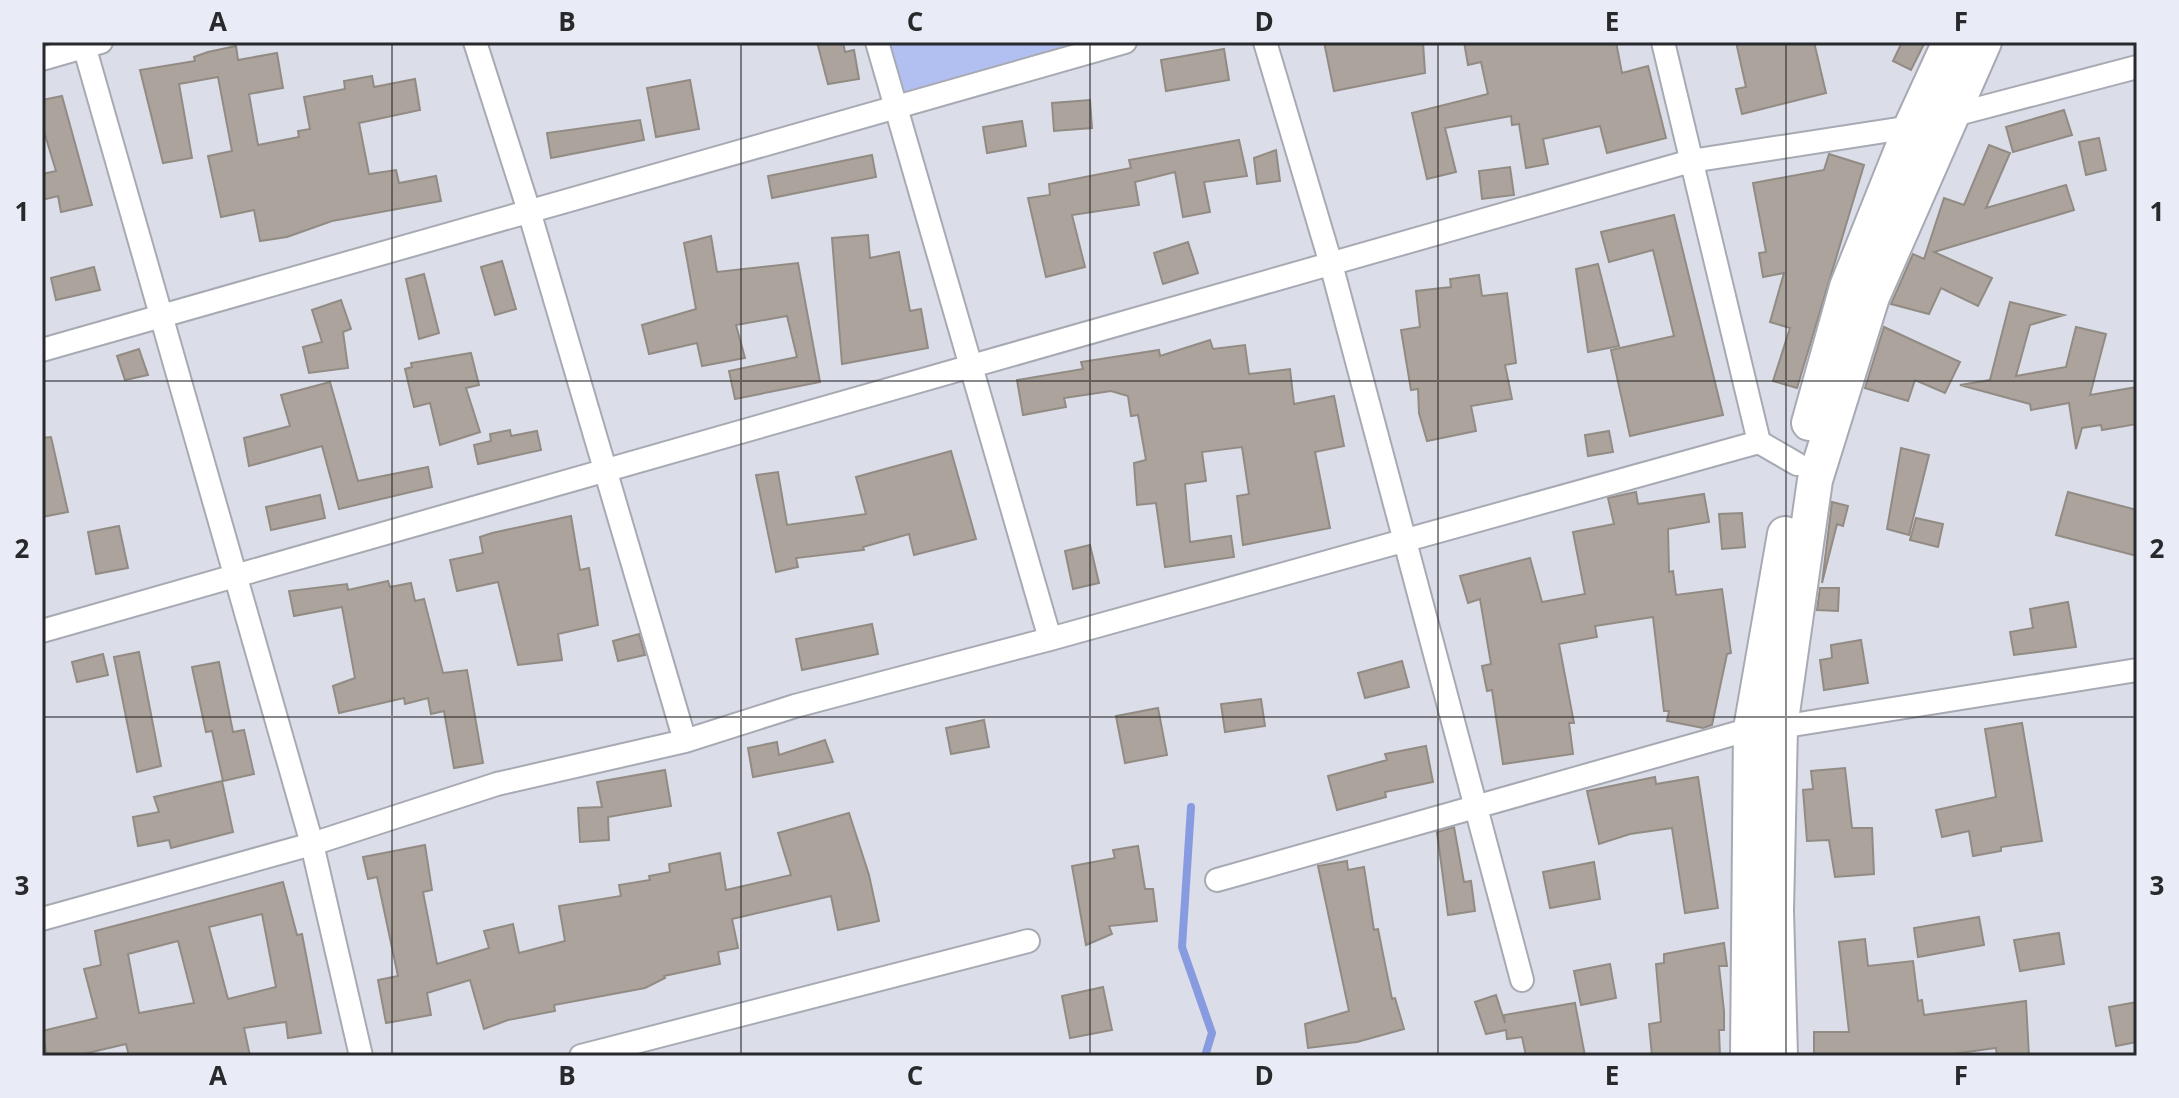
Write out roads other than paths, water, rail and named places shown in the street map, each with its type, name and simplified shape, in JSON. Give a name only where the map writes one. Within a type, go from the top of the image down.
[{"type":"main road","points":[[1748,1056],[1766,728],[1797,464],[1847,287],[1911,127],[1950,42]]},
{"type":"main road","points":[[1780,1056],[1766,728],[1815,480],[1872,297],[1984,42]]},
{"type":"street","points":[[475,42],[529,211],[685,741]]},
{"type":"street","points":[[877,42],[1050,639]]},
{"type":"street","points":[[42,350],[1125,42]]},
{"type":"street","points":[[1265,42],[1331,264],[1522,980]]},
{"type":"street","points":[[1663,42],[1759,442]]},
{"type":"street","points":[[42,59],[89,44],[158,316],[312,844],[361,1056]]},
{"type":"street","points":[[1950,116],[2137,67]]},
{"type":"street","points":[[42,631],[1691,161],[1911,127]]},
{"type":"street","points":[[42,919],[312,844],[497,784],[685,741],[795,706],[1050,639],[1759,442],[1797,464]]},
{"type":"street","points":[[1217,880],[1766,728],[2137,670]]},
{"type":"street","points":[[581,1056],[1028,941]]},
{"type":"waterway","points":[[1191,807],[1182,947],[1212,1033],[1205,1056]]}]
